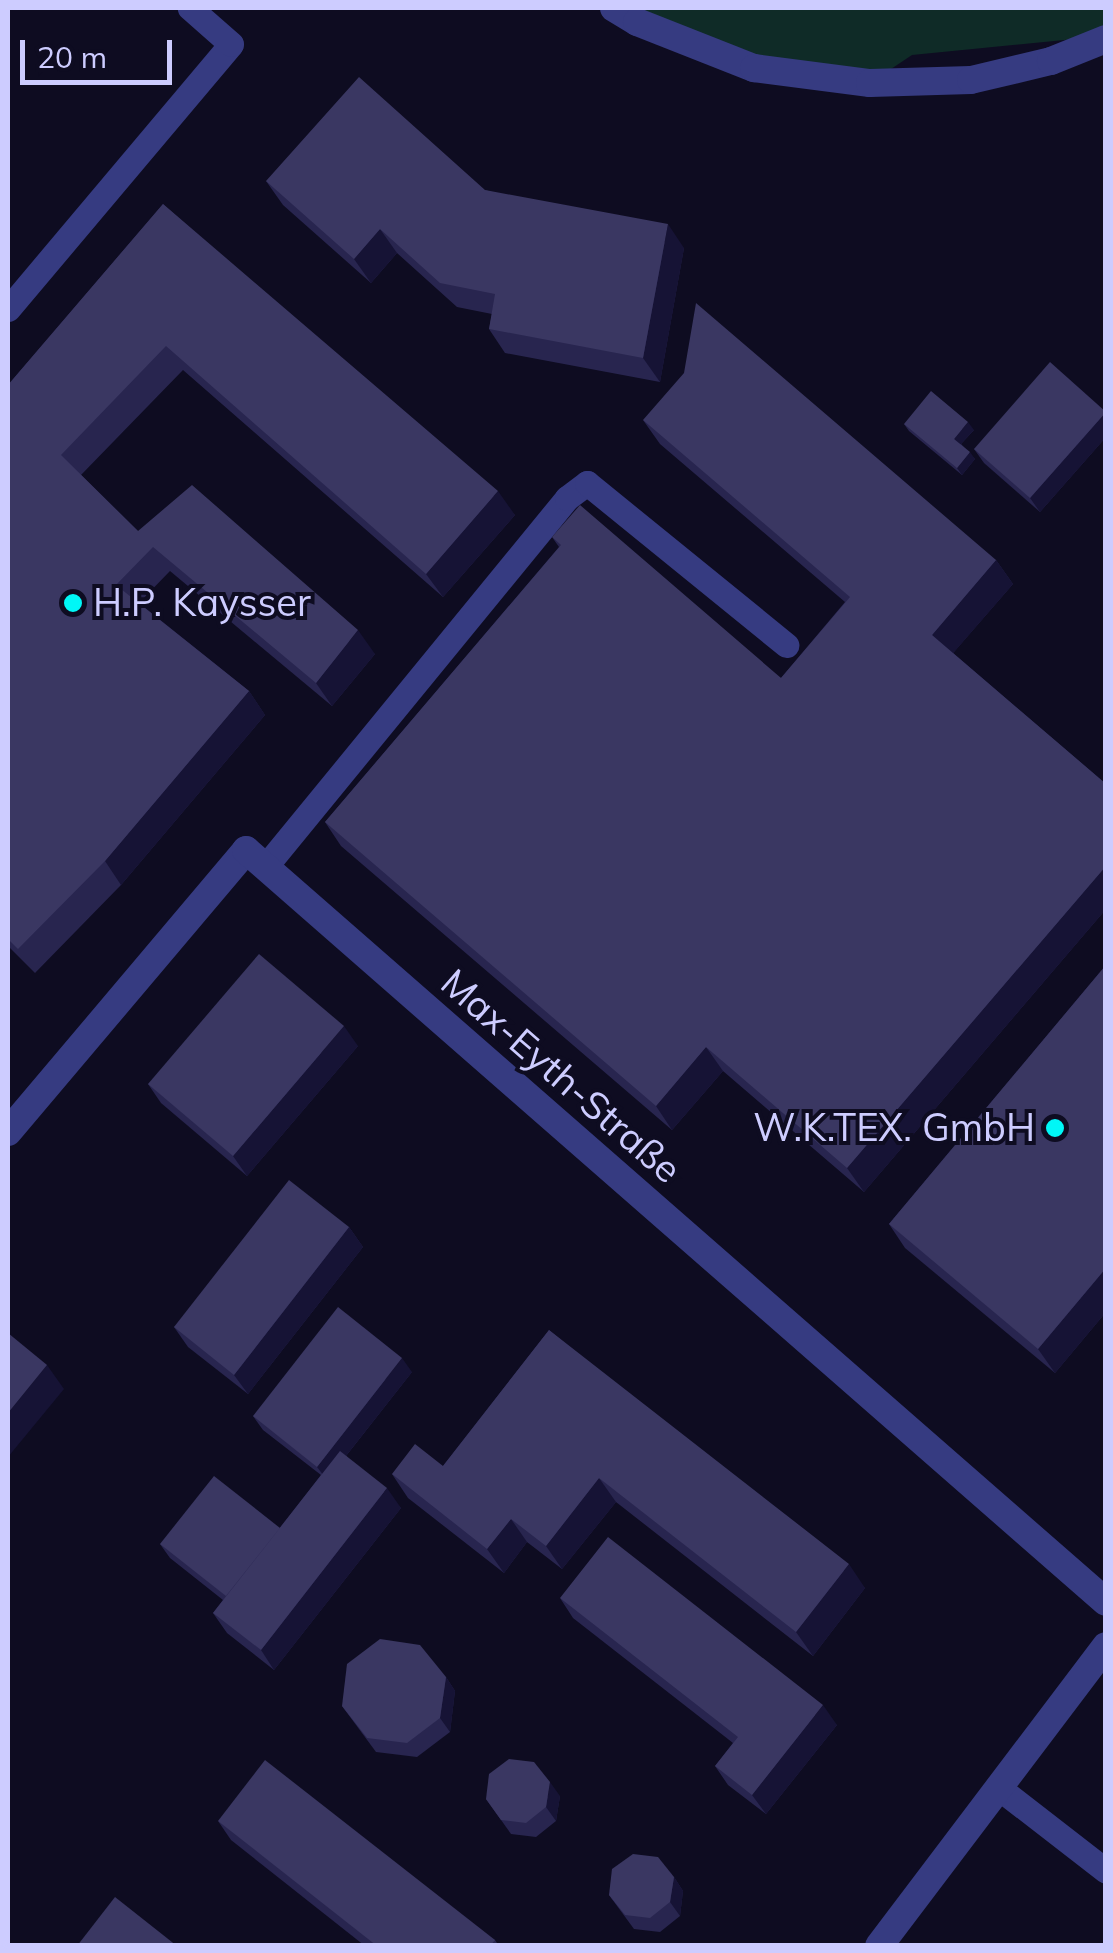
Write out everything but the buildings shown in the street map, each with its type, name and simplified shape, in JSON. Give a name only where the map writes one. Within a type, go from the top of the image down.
[{"type":"street","points":[[614,8],[637,22],[754,68],[870,83],[971,80],[1050,61],[1106,39]]},
{"type":"street","points":[[8,1132],[246,850],[265,867]]},
{"type":"street","name":"Max-Eyth-Straße","points":[[265,867],[1106,1602]]},
{"type":"street","points":[[879,1946],[1106,1646]]},
{"type":"lane","points":[[8,310],[231,44],[190,8]]},
{"type":"lane","points":[[265,867],[567,498],[587,483],[786,645]]},
{"type":"lane","points":[[999,1788],[1106,1871]]},
{"type":"green space","points":[[614,8],[1105,8],[1105,36],[912,55],[870,83],[754,68]]},
{"type":"place","name":"H.P. Kaysser","points":[[73,603]]},
{"type":"place","name":"W.K.TEX. GmbH","points":[[1055,1128]]}]
